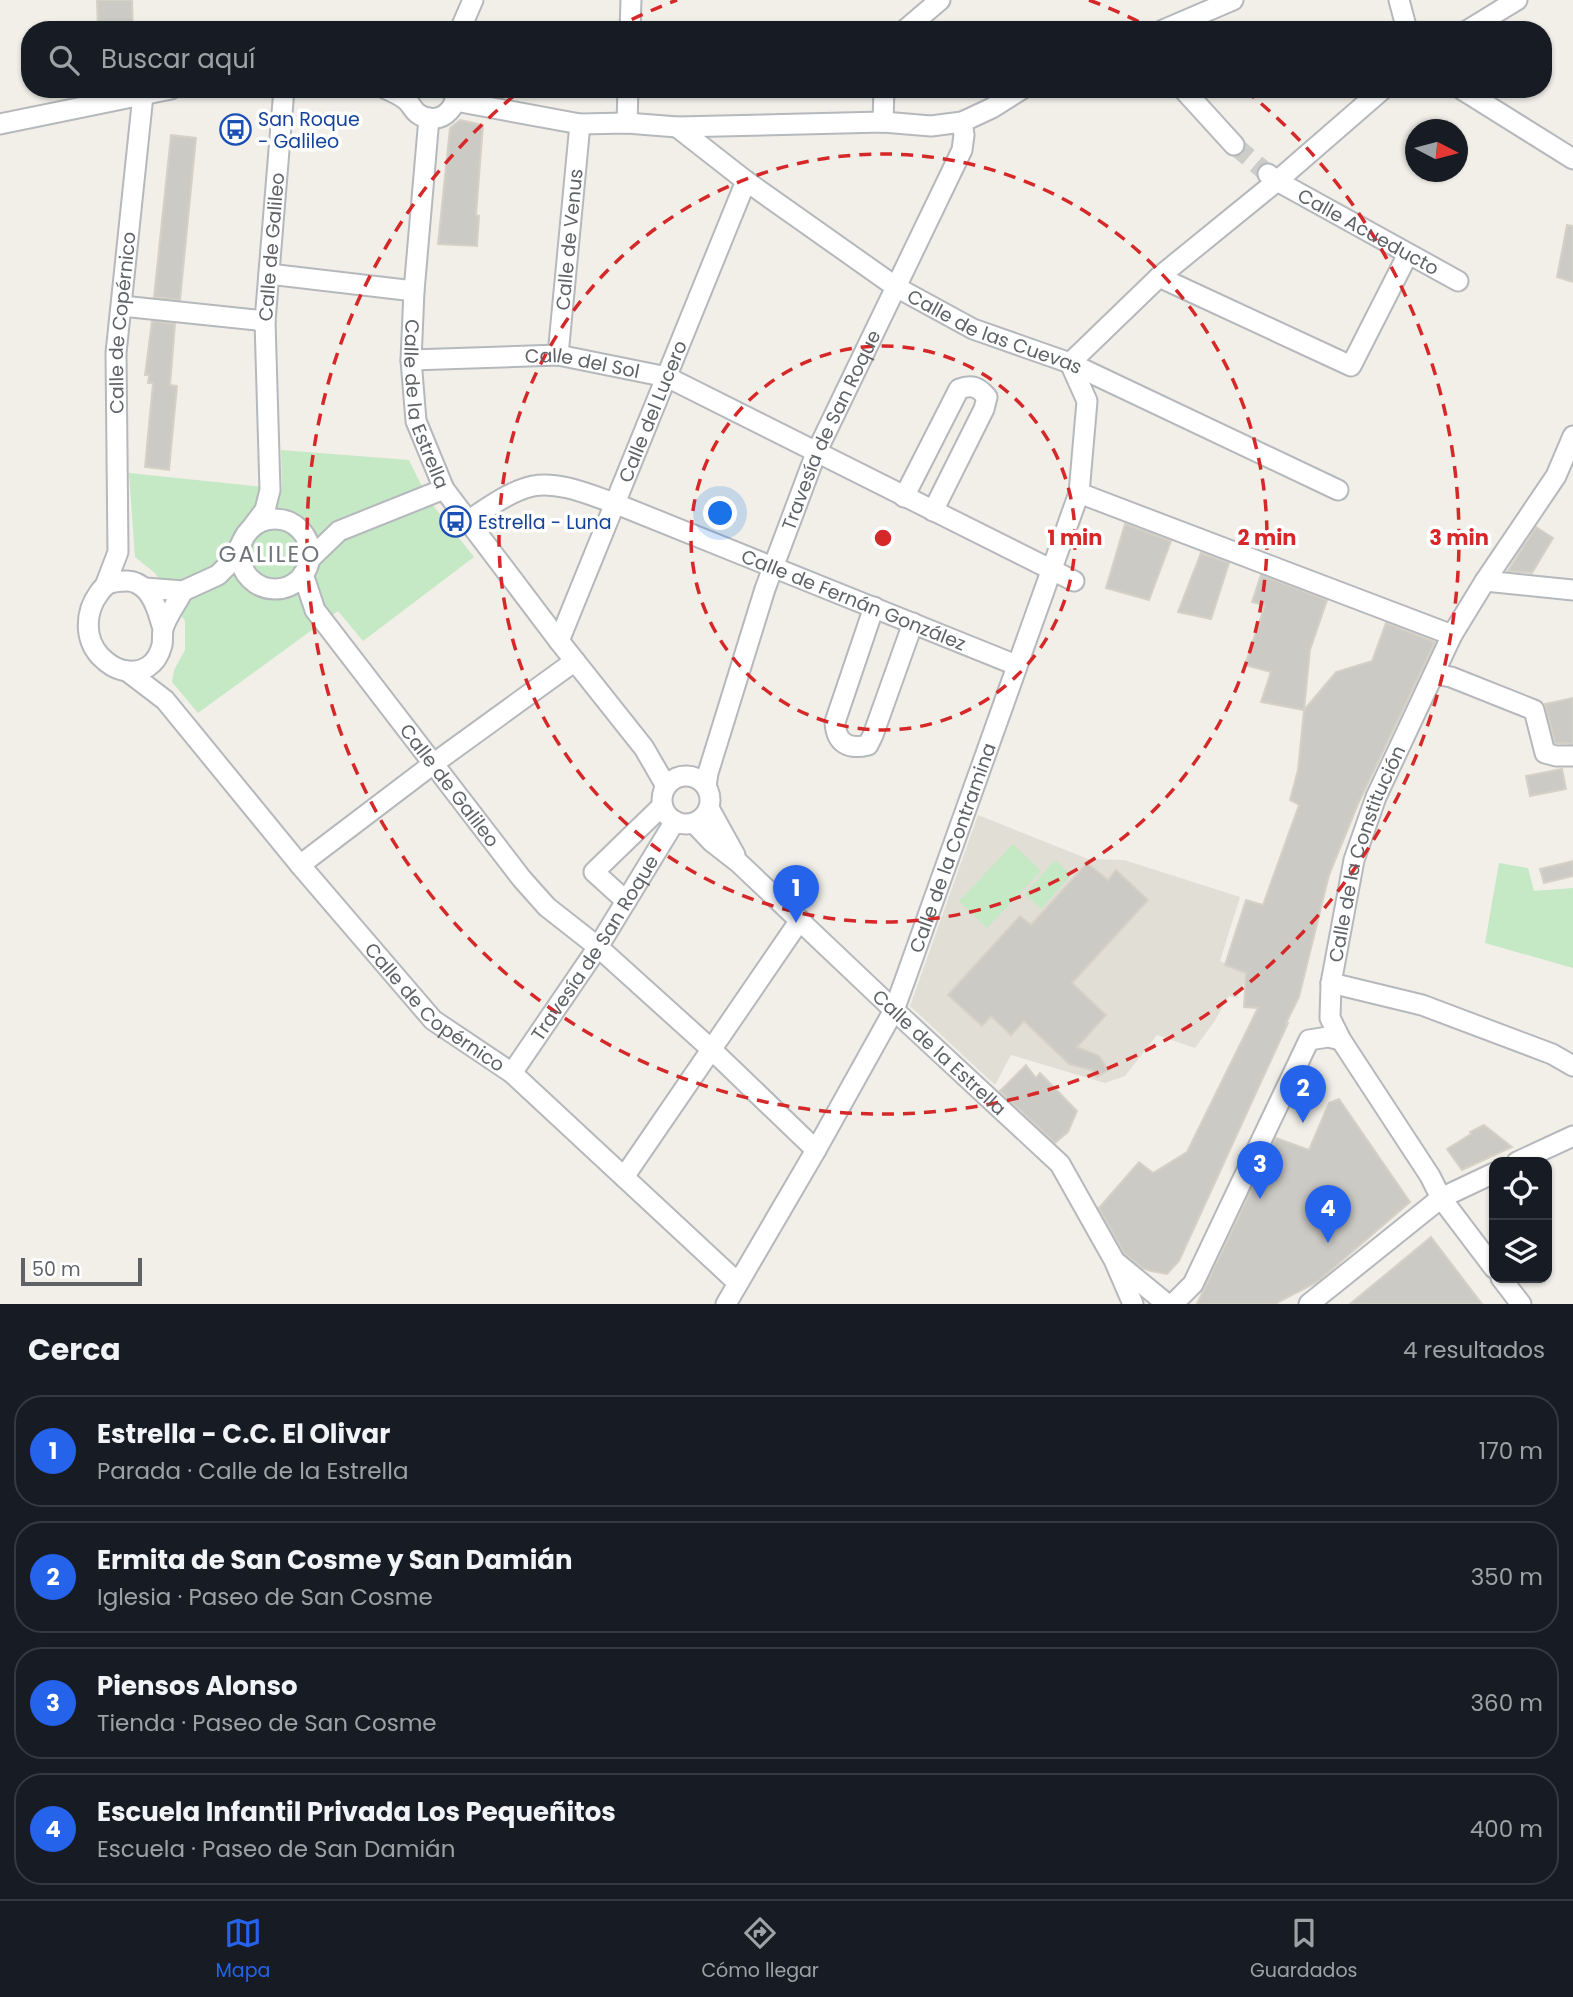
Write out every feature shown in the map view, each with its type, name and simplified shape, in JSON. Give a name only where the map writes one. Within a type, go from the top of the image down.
[{"type":"street","points":[[464,21],[473,0]]},
{"type":"street","points":[[630,21],[631,0]]},
{"type":"street","points":[[916,21],[940,0]]},
{"type":"street","points":[[1184,21],[1233,0]]},
{"type":"street","points":[[1399,0],[1405,21]]},
{"type":"street","points":[[1483,21],[1517,0]]},
{"type":"street","points":[[0,124],[128,98]]},
{"type":"street","name":"Calle de Copérnico","points":[[118,552],[116,353],[143,98]]},
{"type":"street","name":"Calle de Galileo","points":[[218,575],[231,562],[265,510],[270,490],[265,321],[283,98]]},
{"type":"street","points":[[410,98],[417,113],[429,118],[448,113],[454,98]]},
{"type":"street","points":[[468,98],[580,124],[626,123],[677,127],[883,122],[931,126],[962,122],[1008,98]]},
{"type":"street","points":[[626,123],[627,98]]},
{"type":"street","points":[[883,122],[884,98]]},
{"type":"street","points":[[1190,98],[1234,145]]},
{"type":"street","points":[[1070,363],[1159,277],[1273,178],[1373,98]]},
{"type":"street","points":[[1475,98],[1573,159]]},
{"type":"street","name":"Calle de la Estrella","points":[[429,118],[414,291],[411,360],[416,421],[444,489],[644,748],[686,781]]},
{"type":"street","name":"Travesía de San Roque","points":[[512,1073],[598,947],[677,817],[663,792],[708,773],[774,567],[816,453],[962,150],[962,122]]},
{"type":"street","name":"Calle de Venus","points":[[558,355],[580,124]]},
{"type":"street","name":"Calle de las Cuevas","points":[[677,127],[746,181],[896,287],[973,329],[1070,363],[1338,490]]},
{"type":"street","name":"Calle Acueducto","points":[[1273,178],[1458,281]]},
{"type":"street","name":"Calle del Lucero","points":[[559,641],[746,181]]},
{"type":"street","points":[[1159,277],[1351,366],[1408,254]]},
{"type":"street","points":[[269,274],[414,291]]},
{"type":"street","points":[[122,306],[265,321]]},
{"type":"street","name":"Calle del Sol","points":[[411,360],[558,355],[667,377],[1074,581]]},
{"type":"street","name":"Calle de la Contramina","points":[[726,1304],[894,1010],[1079,493],[1087,401],[1070,363]]},
{"type":"street","points":[[904,497],[960,389],[969,385],[979,388],[986,397],[984,409],[933,511]]},
{"type":"street","name":"Calle de la Constitución","points":[[1489,1262],[1441,1198],[1430,1176],[1341,1040],[1330,1018],[1331,983],[1354,860],[1376,797],[1452,635],[1485,581],[1565,474],[1573,436]]},
{"type":"street","name":"Calle de Fernán González","points":[[469,520],[504,497],[534,486],[569,488],[614,503],[1016,665]]},
{"type":"street","points":[[339,531],[271,519],[262,521],[247,534],[240,553],[242,564],[247,575],[263,586],[289,586],[339,531],[444,489]]},
{"type":"street","points":[[270,490],[279,507],[306,537],[309,547],[306,567]]},
{"type":"street","points":[[1079,493],[1452,635]]},
{"type":"street","points":[[118,552],[159,612],[163,629],[160,653],[165,700]]},
{"type":"street","points":[[118,552],[105,586],[95,598],[89,615],[89,636],[94,649],[115,668],[127,671],[142,671],[151,666],[160,653]]},
{"type":"street","name":"Calle de Galileo","points":[[306,567],[315,610],[522,880],[547,907],[598,947],[711,1049],[816,1150]]},
{"type":"street","points":[[105,586],[117,581],[183,592],[218,575]]},
{"type":"street","name":"Calle de Galileo","points":[[218,575],[263,586],[315,610]]},
{"type":"street","points":[[1485,581],[1573,590]]},
{"type":"street","points":[[163,629],[183,592]]},
{"type":"street","points":[[874,607],[835,722],[836,734],[849,746],[868,744],[873,735],[913,623]]},
{"type":"street","points":[[300,865],[433,764],[575,662]]},
{"type":"street","name":"Calle de Copérnico","points":[[127,671],[165,700],[300,865],[433,1020],[512,1073],[738,1283]]},
{"type":"street","points":[[1434,674],[1451,677],[1534,710],[1545,753],[1572,761]]},
{"type":"street","points":[[626,901],[594,872],[677,817],[705,815],[710,801],[686,781]]},
{"type":"street","name":"Calle de la Estrella","points":[[709,808],[739,863]]},
{"type":"street","name":"Calle de la Estrella","points":[[677,817],[739,863],[1060,1164],[1114,1260],[1133,1304]]},
{"type":"street","points":[[624,1177],[800,920]]},
{"type":"street","points":[[1331,983],[1422,1005],[1552,1054],[1573,1066]]},
{"type":"street","points":[[1173,1304],[1193,1284],[1309,1040],[1328,1037],[1341,1040]]},
{"type":"street","points":[[1528,1157],[1573,1136]]},
{"type":"street","points":[[1309,1304],[1441,1198],[1489,1175]]},
{"type":"street","name":"Calle de la Estrella","points":[[1114,1260],[1167,1304]]},
{"type":"street","points":[[1505,1283],[1521,1304]]},
{"type":"shaded area","points":[[978,815],[1088,859],[1124,860],[1240,897],[1220,961],[1248,975],[1237,998],[1229,996],[1195,1048],[1157,1035],[1125,1076],[1105,1083],[1011,1055],[995,1085],[910,1006]]},
{"type":"green space","points":[[281,450],[409,460],[428,499],[474,557],[363,641],[338,611],[198,713],[172,682],[174,670],[185,650],[185,621],[155,573],[135,557],[129,473],[282,489]]},
{"type":"green space","points":[[1013,844],[1041,871],[987,928],[959,901]]},
{"type":"green space","points":[[1055,860],[1071,875],[1041,909],[1025,894]]},
{"type":"green space","points":[[1499,863],[1528,868],[1534,891],[1573,888],[1573,968],[1485,943]]},
{"type":"building","points":[[97,0],[132,0],[133,21],[98,21]]},
{"type":"building","points":[[460,120],[483,125],[476,215],[479,216],[477,246],[438,244],[450,128]]},
{"type":"building","points":[[171,135],[196,138],[180,300],[154,297]]},
{"type":"building","points":[[1567,225],[1573,226],[1573,282],[1557,277]]},
{"type":"building","points":[[152,321],[175,324],[170,385],[177,386],[169,470],[145,467],[153,383],[148,383],[149,375],[145,375]]},
{"type":"building","points":[[1125,524],[1171,541],[1149,600],[1106,588]]},
{"type":"building","points":[[1536,527],[1553,538],[1532,573],[1508,571]]},
{"type":"building","points":[[1201,553],[1229,563],[1211,619],[1178,612]]},
{"type":"building","points":[[1261,575],[1327,600],[1310,650],[1304,710],[1261,702],[1271,672],[1245,665],[1265,605],[1252,602]]},
{"type":"building","points":[[1386,623],[1435,642],[1358,804],[1329,875],[1299,997],[1288,1023],[1179,1261],[1167,1274],[1151,1271],[1124,1253],[1099,1208],[1139,1162],[1153,1173],[1187,1152],[1258,1008],[1244,1007],[1246,973],[1225,965],[1246,900],[1263,905],[1299,805],[1290,800],[1298,770],[1304,710],[1336,672],[1372,661]]},
{"type":"building","points":[[1573,698],[1573,744],[1555,743],[1545,704]]},
{"type":"building","points":[[1562,769],[1566,789],[1530,796],[1526,776]]},
{"type":"building","points":[[1573,861],[1573,876],[1544,883],[1540,869]]},
{"type":"building","points":[[1087,863],[1108,880],[1116,870],[1148,900],[1072,983],[1106,1015],[1077,1047],[1099,1056],[1108,1070],[1097,1077],[1092,1070],[1069,1064],[1024,1021],[1011,1035],[991,1016],[982,1026],[948,995],[1020,916],[1031,925]]},
{"type":"building","points":[[1026,1065],[1036,1078],[1040,1073],[1077,1111],[1068,1132],[1055,1143],[1000,1091]]},
{"type":"building","points":[[1339,1099],[1410,1202],[1317,1282],[1275,1304],[1197,1304],[1276,1138],[1309,1150],[1329,1103]]},
{"type":"building","points":[[1484,1125],[1512,1147],[1462,1170],[1447,1149],[1471,1134],[1470,1132]]},
{"type":"building","points":[[1431,1237],[1482,1304],[1350,1304]]},
{"type":"tunnel","points":[[1234,145],[1268,174]]},
{"type":"place","name":"San Roque - Galileo","points":[[235,130]]},
{"type":"place","name":"Estrella - Luna","points":[[455,522]]},
{"type":"place","name":"Estrella - C.C. El Olivar","points":[[796,923]]},
{"type":"place","name":"Ermita de San Cosme y San Damián","points":[[1303,1123]]},
{"type":"place","name":"Piensos Alonso","points":[[1260,1199]]},
{"type":"place","name":"Escuela Infantil Privada Los Pequeñitos","points":[[1328,1243]]},
{"type":"district","name":"GALILEO","points":[[270,554]]}]
